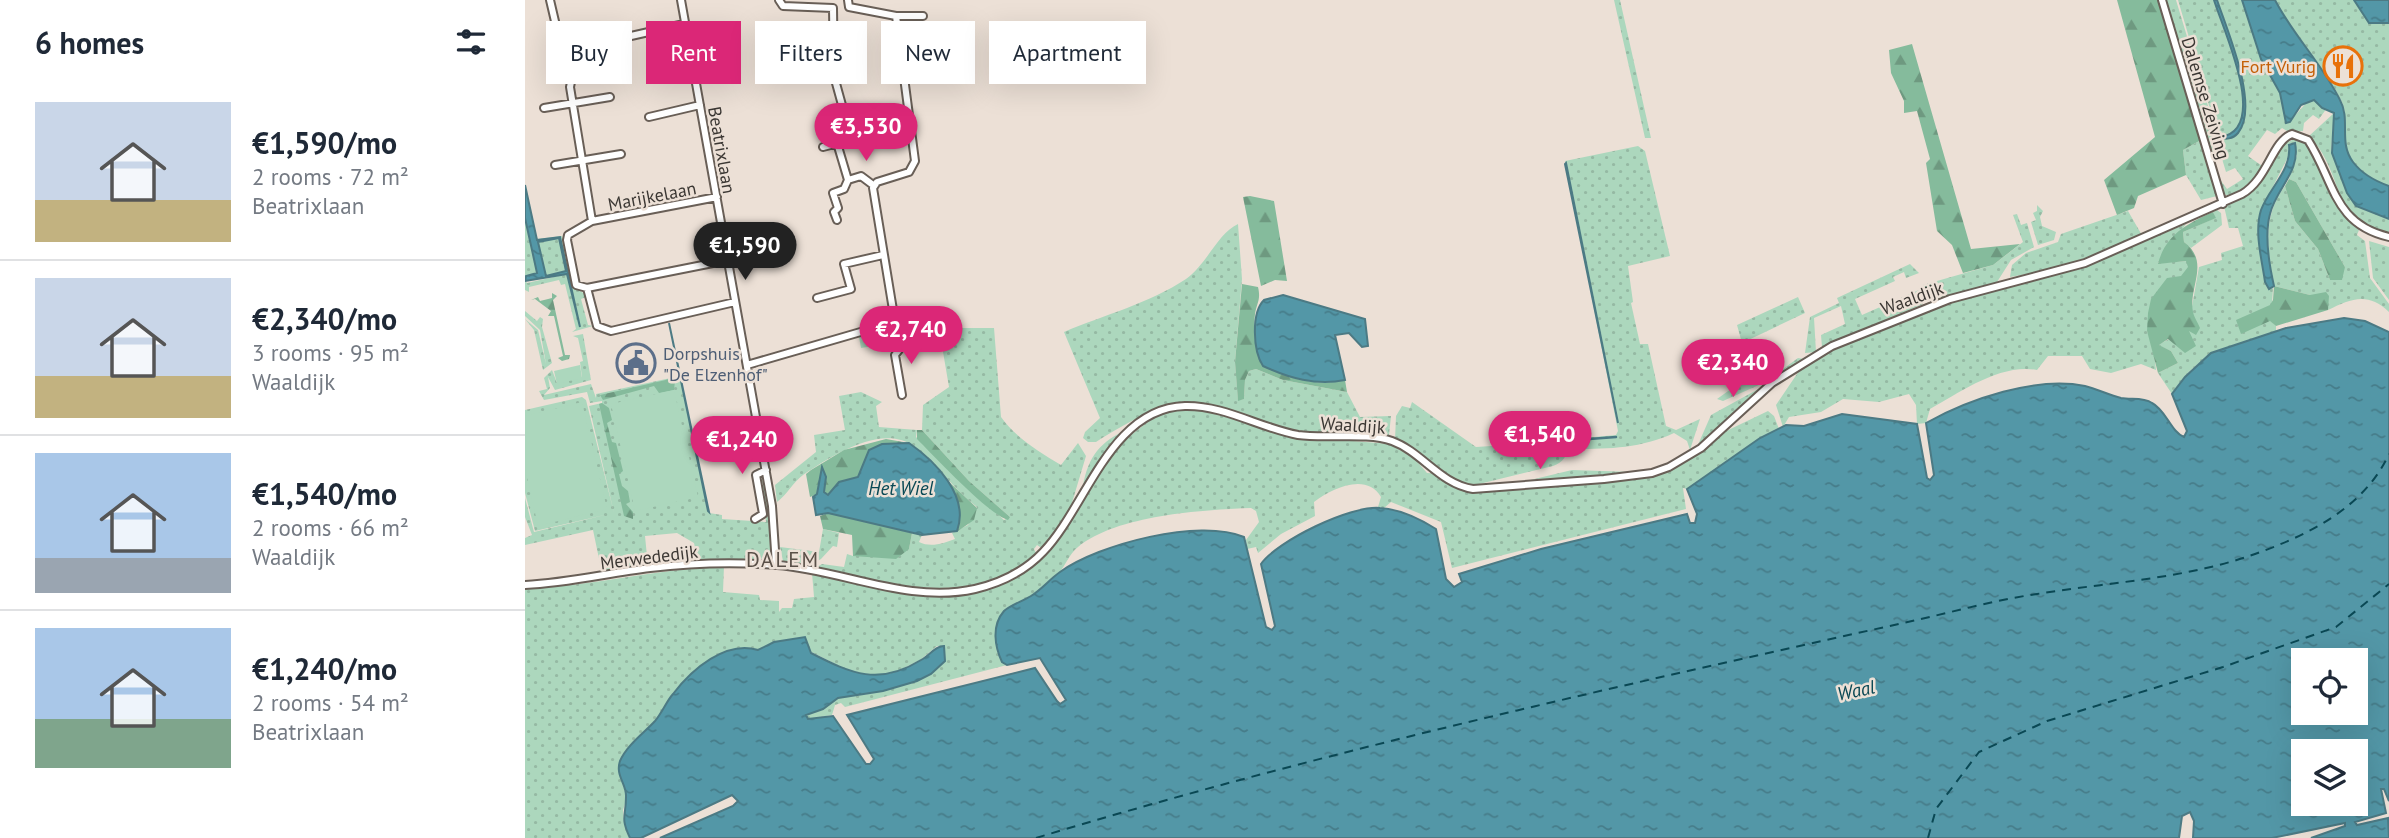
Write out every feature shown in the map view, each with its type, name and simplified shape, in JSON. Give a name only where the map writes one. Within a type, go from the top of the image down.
[{"type":"street","points":[[550,0],[555,21]]},
{"type":"street","name":"Beatrixlaan","points":[[681,0],[684,21]]},
{"type":"street","points":[[779,0],[783,6],[833,8],[848,3],[896,16],[923,16]]},
{"type":"street","name":"Dalemse Zeiving","points":[[2162,0],[2223,204]]},
{"type":"street","points":[[833,8],[833,21]]},
{"type":"street","points":[[873,185],[906,174],[914,164],[896,16]]},
{"type":"street","points":[[570,84],[592,221],[567,237],[576,285],[587,288],[728,261]]},
{"type":"street","name":"Beatrixlaan","points":[[696,84],[766,470],[775,525],[776,565]]},
{"type":"street","points":[[823,147],[846,141],[850,134],[836,84]]},
{"type":"street","points":[[544,108],[610,97]]},
{"type":"street","points":[[649,117],[700,105]]},
{"type":"street","name":"Waaldijk","points":[[776,565],[932,592],[971,590],[998,582],[1031,564],[1049,546],[1098,468],[1122,439],[1159,413],[1184,406],[1205,408],[1296,434],[1391,441],[1448,481],[1473,489],[1652,473],[1693,453],[1772,383],[1832,346],[1951,299],[2085,263],[2223,204],[2257,183],[2281,140],[2296,134],[2310,143],[2349,218],[2364,229],[2389,237]]},
{"type":"street","points":[[837,143],[848,180],[844,189],[833,193],[838,208],[834,212],[837,220]]},
{"type":"street","points":[[555,165],[621,154]]},
{"type":"street","points":[[848,180],[863,177],[873,185],[899,341],[899,349],[895,355],[902,395]]},
{"type":"street","name":"Marijkelaan","points":[[592,221],[717,197]]},
{"type":"street","points":[[817,298],[851,289],[844,264],[883,255]]},
{"type":"street","points":[[587,288],[597,326],[611,331],[735,302]]},
{"type":"street","points":[[747,365],[895,322]]},
{"type":"street","name":"Beatrixlaan","points":[[755,519],[762,514],[756,475],[766,470]]},
{"type":"street","name":"Merwededijk","points":[[525,585],[688,565],[776,565]]},
{"type":"green space","points":[[1614,0],[1620,0],[1651,138],[1645,138]]},
{"type":"green space","points":[[2117,0],[2160,0],[2201,140],[2183,150],[2186,175],[2138,196],[2134,208],[2117,215],[2104,180],[2155,137]]},
{"type":"green space","points":[[2163,0],[2176,0],[2218,139],[2235,133],[2243,120],[2245,102],[2237,57],[2217,0],[2242,0],[2261,59],[2280,93],[2286,120],[2291,120],[2308,101],[2317,101],[2327,108],[2319,119],[2313,115],[2304,123],[2303,131],[2289,132],[2282,128],[2275,134],[2267,130],[2248,156],[2265,168],[2257,180],[2229,196],[2222,193],[2219,178],[2227,189],[2243,179],[2235,168],[2226,172],[2220,152],[2209,152]]},
{"type":"green space","points":[[2178,0],[2214,0],[2232,51],[2242,92],[2243,111],[2239,126],[2229,136],[2218,136]]},
{"type":"green space","points":[[2275,0],[2354,0],[2369,23],[2389,23],[2389,186],[2369,177],[2353,162],[2346,147],[2345,115],[2341,100]]},
{"type":"green space","points":[[1912,44],[1971,249],[2020,244],[1993,265],[1963,273],[1952,245],[1937,231],[1926,163],[1930,159],[1917,111],[1904,113],[1904,101],[1891,73],[1889,50]]},
{"type":"green space","points":[[2334,113],[2331,151],[2347,193],[2360,208],[2389,219],[2389,235],[2369,227],[2346,205],[2328,164],[2309,136]]},
{"type":"green space","points":[[2296,138],[2306,143],[2342,214],[2359,230],[2357,235],[2365,241],[2370,278],[2389,304],[2389,312],[2374,301],[2366,299],[2351,300],[2328,310],[2327,303],[2310,295],[2274,286],[2268,234],[2273,209],[2285,186],[2295,221],[2318,249],[2330,280],[2345,267],[2296,182],[2289,179],[2297,155],[2290,153],[2263,206],[2258,224],[2269,289],[2273,288],[2271,321],[2276,326],[2276,332],[2206,358],[2184,378],[2172,394],[2158,373],[2178,363],[2171,351],[2158,345],[2188,329],[2199,267],[2222,260],[2221,253],[2243,246],[2238,228],[2229,228],[2224,206],[2259,185],[2280,146]]},
{"type":"green space","points":[[2201,140],[2217,196],[2201,200],[2186,175],[2183,150]]},
{"type":"green space","points":[[1638,146],[1645,151],[1670,256],[1628,266],[1631,303],[1640,344],[1648,344],[1666,426],[1676,430],[1700,419],[1690,450],[1687,441],[1674,433],[1638,445],[1575,449],[1572,439],[1616,435],[1618,431],[1565,161]]},
{"type":"green space","points":[[2289,179],[2296,182],[2345,267],[2342,280],[2330,280],[2318,249],[2295,221],[2285,186]]},
{"type":"green space","points":[[1243,197],[1274,201],[1287,281],[1275,280],[1261,286]]},
{"type":"green space","points":[[2037,205],[2043,211],[2040,217],[2042,226],[2056,232],[2054,240],[2038,245],[2031,222],[2036,220],[2033,213],[2037,211]]},
{"type":"green space","points":[[2217,210],[2221,213],[2222,225],[2191,248],[2184,242],[2183,232],[2215,218],[2213,212]]},
{"type":"green space","points":[[2128,211],[2143,237],[2062,268],[2010,277],[2012,265],[2026,253],[2058,242],[2061,234]]},
{"type":"green space","points":[[2213,212],[2216,218],[2183,232],[2184,242],[2192,250],[2197,266],[2192,303],[2200,328],[2196,335],[2189,331],[2196,346],[2185,353],[2168,339],[2159,345],[2171,351],[2178,363],[2158,373],[2147,331],[2151,299],[2167,278],[2181,276],[2188,267],[2186,261],[2158,264],[2161,254],[2179,231]]},
{"type":"green space","points":[[2017,214],[2021,225],[2027,223],[2034,247],[2011,260],[1997,282],[1935,301],[1929,299],[1923,285],[1993,265],[2023,242],[2013,215]]},
{"type":"green space","points":[[525,218],[537,273],[525,277]]},
{"type":"green space","points":[[1238,224],[1242,279],[1235,362],[1238,400],[1244,399],[1245,380],[1249,371],[1256,369],[1283,380],[1347,392],[1360,417],[1391,416],[1389,435],[1292,431],[1201,404],[1187,403],[1146,414],[1096,442],[1088,442],[1083,438],[1085,432],[1100,418],[1064,332],[1142,302],[1186,279],[1224,234]]},
{"type":"green space","points":[[2186,224],[2158,263],[2187,261],[2189,267],[2147,331],[2153,345],[2156,370],[2141,364],[2111,373],[2090,369],[2082,356],[2048,356],[2037,370],[2009,371],[1968,387],[1930,409],[1926,423],[1917,424],[1916,405],[1909,394],[1879,402],[1843,399],[1821,412],[1789,417],[1783,427],[1776,405],[1801,368],[1834,348],[1950,302],[2077,269]]},
{"type":"green space","points":[[562,236],[574,287],[585,294],[586,297],[581,299],[588,325],[593,326],[572,332],[576,329],[565,284],[561,285],[559,280],[529,287],[529,292],[525,290],[525,280],[527,283],[567,274],[580,326],[562,247],[566,271],[546,276],[537,239]]},
{"type":"green space","points":[[2369,241],[2389,247],[2389,300],[2373,278]]},
{"type":"green space","points":[[1910,264],[1919,273],[1906,278],[1904,272],[1893,277],[1895,281],[1855,299],[1862,315],[1921,289],[1923,304],[1822,347],[1821,335],[1845,324],[1841,306],[1814,318],[1816,352],[1805,353],[1810,317],[1839,303],[1837,298]]},
{"type":"green space","points":[[1242,284],[1258,287],[1255,326],[1257,348],[1263,366],[1303,380],[1345,380],[1347,392],[1283,380],[1256,369],[1249,371],[1245,380],[1244,399],[1238,401],[1235,362]]},
{"type":"green space","points":[[2274,286],[2310,295],[2326,292],[2329,296],[2328,310],[2276,326],[2270,321],[2241,334],[2236,320],[2270,305]]},
{"type":"green space","points":[[552,293],[557,296],[553,300],[565,355],[570,355],[569,359],[562,361],[558,358],[563,356],[554,316],[548,316],[551,311],[535,299],[531,300],[538,297],[540,301],[552,298]]},
{"type":"green space","points":[[1798,297],[1805,313],[1742,343],[1737,325]]},
{"type":"green space","points":[[525,311],[537,321],[540,317],[543,319],[542,327],[552,363],[543,370],[534,330],[525,319],[538,330],[546,364],[540,330],[525,316]]},
{"type":"green space","points":[[889,328],[892,343],[861,348],[859,337]]},
{"type":"green space","points":[[929,328],[994,328],[1001,417],[1036,450],[1061,465],[1078,443],[1086,456],[1071,506],[1043,549],[1037,545],[1034,549],[1037,555],[1011,572],[984,582],[929,588],[815,568],[822,564],[844,567],[847,554],[853,556],[909,549],[912,533],[922,535],[919,542],[928,545],[955,539],[952,533],[968,525],[977,507],[915,447],[902,440],[888,438],[858,444],[828,459],[799,478],[777,502],[775,485],[816,452],[814,435],[845,430],[839,396],[861,392],[882,402],[876,406],[879,427],[917,430],[916,437],[1004,520],[1010,517],[969,481],[922,430],[923,405],[949,387],[942,346],[933,346]]},
{"type":"green space","points":[[583,334],[591,380],[555,390],[548,377],[550,388],[544,395],[591,384],[596,398],[596,394],[680,376],[709,513],[722,515],[722,519],[766,522],[764,477],[773,535],[770,556],[764,561],[698,561],[694,543],[677,533],[645,536],[648,566],[602,573],[593,530],[525,545],[525,538],[532,535],[525,517],[525,498],[534,532],[609,514],[535,531],[525,493],[525,410],[582,397],[586,400],[614,513],[589,406],[602,401],[590,403],[587,392],[544,400],[539,391],[547,389],[544,378],[552,370],[557,383],[582,377],[580,362],[583,361],[578,338],[573,336]]},
{"type":"green space","points":[[1798,358],[1804,359],[1779,376],[1723,401],[1717,399],[1770,361],[1774,365],[1765,375],[1779,372]]},
{"type":"green space","points":[[580,365],[582,378],[557,384],[554,371]]},
{"type":"green space","points":[[670,379],[675,381],[674,390],[659,393],[654,386],[603,400],[600,395]]},
{"type":"green space","points":[[1762,387],[1699,446],[1697,447],[1711,415]]},
{"type":"green space","points":[[674,390],[698,497],[635,511],[611,404]]},
{"type":"green space","points":[[582,402],[607,509],[538,526],[525,468],[525,416]]},
{"type":"green space","points":[[1412,402],[1476,447],[1567,441],[1567,453],[1561,462],[1553,466],[1471,486],[1458,483],[1395,440],[1396,416],[1402,406],[1410,408]]},
{"type":"green space","points":[[599,404],[609,408],[612,420],[607,423],[612,442],[616,443],[623,471],[619,474],[622,486],[628,491],[630,502],[626,504],[633,512],[633,519],[624,516]]},
{"type":"green space","points":[[1184,408],[1205,411],[1291,436],[1390,444],[1415,459],[1427,473],[1473,492],[1647,476],[1679,465],[1720,434],[1768,411],[1774,416],[1779,429],[1760,438],[1687,489],[1683,488],[1686,509],[1452,568],[1441,522],[1391,502],[1384,508],[1378,507],[1381,497],[1375,489],[1367,485],[1349,485],[1321,497],[1314,502],[1315,516],[1281,534],[1258,553],[1256,547],[1247,549],[1246,540],[1259,522],[1256,511],[1251,508],[1209,510],[1137,521],[1095,536],[1078,547],[1059,573],[1047,584],[1005,609],[1002,662],[1007,665],[845,707],[841,703],[835,705],[832,715],[808,719],[806,715],[837,699],[895,688],[921,677],[945,661],[944,646],[937,646],[920,660],[896,672],[873,676],[856,674],[809,651],[733,649],[714,658],[674,692],[658,718],[621,760],[618,769],[627,798],[623,810],[624,824],[630,838],[525,838],[525,589],[724,566],[723,592],[759,595],[760,600],[779,601],[779,612],[782,608],[792,608],[794,599],[814,597],[812,573],[917,593],[972,592],[1036,562],[1122,442],[1149,421],[1166,412]]},
{"type":"green space","points":[[1128,429],[1083,486],[1088,466],[1097,451],[1110,439]]},
{"type":"green space","points":[[917,430],[922,430],[969,481],[1010,517],[1008,520],[999,516],[948,471],[917,439]]},
{"type":"green space","points":[[886,439],[909,443],[879,445],[868,453],[858,477],[839,482],[828,496],[824,492],[826,477],[822,467],[817,494],[810,497],[806,474],[811,470],[844,450]]},
{"type":"green space","points":[[1572,470],[1634,472],[1634,474],[1513,484]]},
{"type":"green space","points":[[948,481],[977,508],[974,520],[958,531],[958,503]]},
{"type":"green space","points":[[828,513],[912,533],[909,549],[896,559],[853,556],[852,535],[823,529],[820,516]]},
{"type":"green space","points":[[823,529],[839,533],[837,547],[833,546],[821,559],[807,567],[783,561],[780,547],[819,552]]},
{"type":"water","points":[[2214,0],[2217,0],[2234,48],[2244,87],[2244,121],[2238,133],[2227,139],[2220,137],[2235,130],[2242,117],[2243,98],[2233,55]]},
{"type":"water","points":[[2242,0],[2275,0],[2340,100],[2345,115],[2346,147],[2353,162],[2365,174],[2389,186],[2389,219],[2356,206],[2347,193],[2332,153],[2334,113],[2322,108],[2314,100],[2301,105],[2290,122],[2286,123],[2280,93],[2261,59]]},
{"type":"water","points":[[2354,0],[2389,0],[2389,23],[2369,23]]},
{"type":"water","points":[[2295,143],[2294,163],[2273,205],[2268,223],[2268,250],[2274,286],[2269,289],[2265,282],[2258,237],[2259,219],[2265,202],[2287,163],[2289,145]]},
{"type":"water","points":[[1566,163],[1618,423],[1565,164]]},
{"type":"water","points":[[525,185],[537,240],[560,237],[580,327],[567,274],[525,281],[526,276],[537,273],[525,218]],"holes":[[[559,238],[566,271],[546,276],[538,242]]]},
{"type":"water","points":[[1283,295],[1365,319],[1368,346],[1362,347],[1349,333],[1335,335],[1345,380],[1303,380],[1263,366],[1255,342],[1257,314],[1264,300]]},
{"type":"water","name":"Waal","points":[[2344,318],[2365,321],[2389,332],[2389,801],[2384,789],[2381,789],[2386,813],[2355,822],[2357,825],[2388,818],[2389,838],[2311,838],[2345,826],[2345,823],[2272,838],[2193,838],[2194,821],[2190,812],[2182,816],[2179,838],[660,838],[733,806],[738,801],[732,795],[641,838],[630,838],[625,826],[626,792],[619,771],[623,755],[655,721],[690,675],[711,659],[734,649],[758,650],[774,642],[805,637],[811,653],[840,667],[879,675],[906,668],[938,647],[944,646],[945,661],[931,674],[917,681],[883,691],[838,698],[823,709],[806,715],[808,719],[833,716],[866,764],[870,764],[874,759],[847,715],[1035,668],[1057,701],[1060,704],[1066,700],[1040,658],[1007,665],[1002,662],[996,643],[997,623],[1004,611],[1031,596],[1060,572],[1099,552],[1123,544],[1176,532],[1225,532],[1244,537],[1266,627],[1272,630],[1275,626],[1261,564],[1298,535],[1351,512],[1380,508],[1394,510],[1436,529],[1446,579],[1454,587],[1462,582],[1459,574],[1541,549],[1687,514],[1690,523],[1695,523],[1697,514],[1687,489],[1760,438],[1786,425],[1804,426],[1842,414],[1917,424],[1927,478],[1930,480],[1934,475],[1926,423],[1982,398],[2024,387],[2046,384],[2085,386],[2121,398],[2145,400],[2157,406],[2175,431],[2184,437],[2187,431],[2172,394],[2185,377],[2211,353],[2286,328]]},
{"type":"water","points":[[669,323],[709,512],[708,511]]},
{"type":"water","name":"Het Wiel","points":[[909,443],[929,459],[948,481],[959,505],[957,531],[922,535],[828,513],[816,515],[813,497],[817,494],[822,467],[826,477],[824,492],[828,495],[839,482],[858,477],[869,450],[882,444]]},
{"type":"waterway","points":[[1576,440],[1616,437]]},
{"type":"ferry route","points":[[1036,838],[1144,806],[1362,748],[1582,695],[2006,599],[2147,579],[2229,562],[2295,538],[2333,517],[2365,490],[2389,454]]},
{"type":"ferry route","points":[[1928,838],[1936,809],[1979,752],[2047,721],[2223,667],[2336,627],[2389,584]]},
{"type":"place","name":"Fort Vurig","points":[[2343,66]]},
{"type":"place","name":"Dorpshuis \"De Elzenhof\"","points":[[636,363]]},
{"type":"district","name":"DALEM","points":[[783,559]]}]
